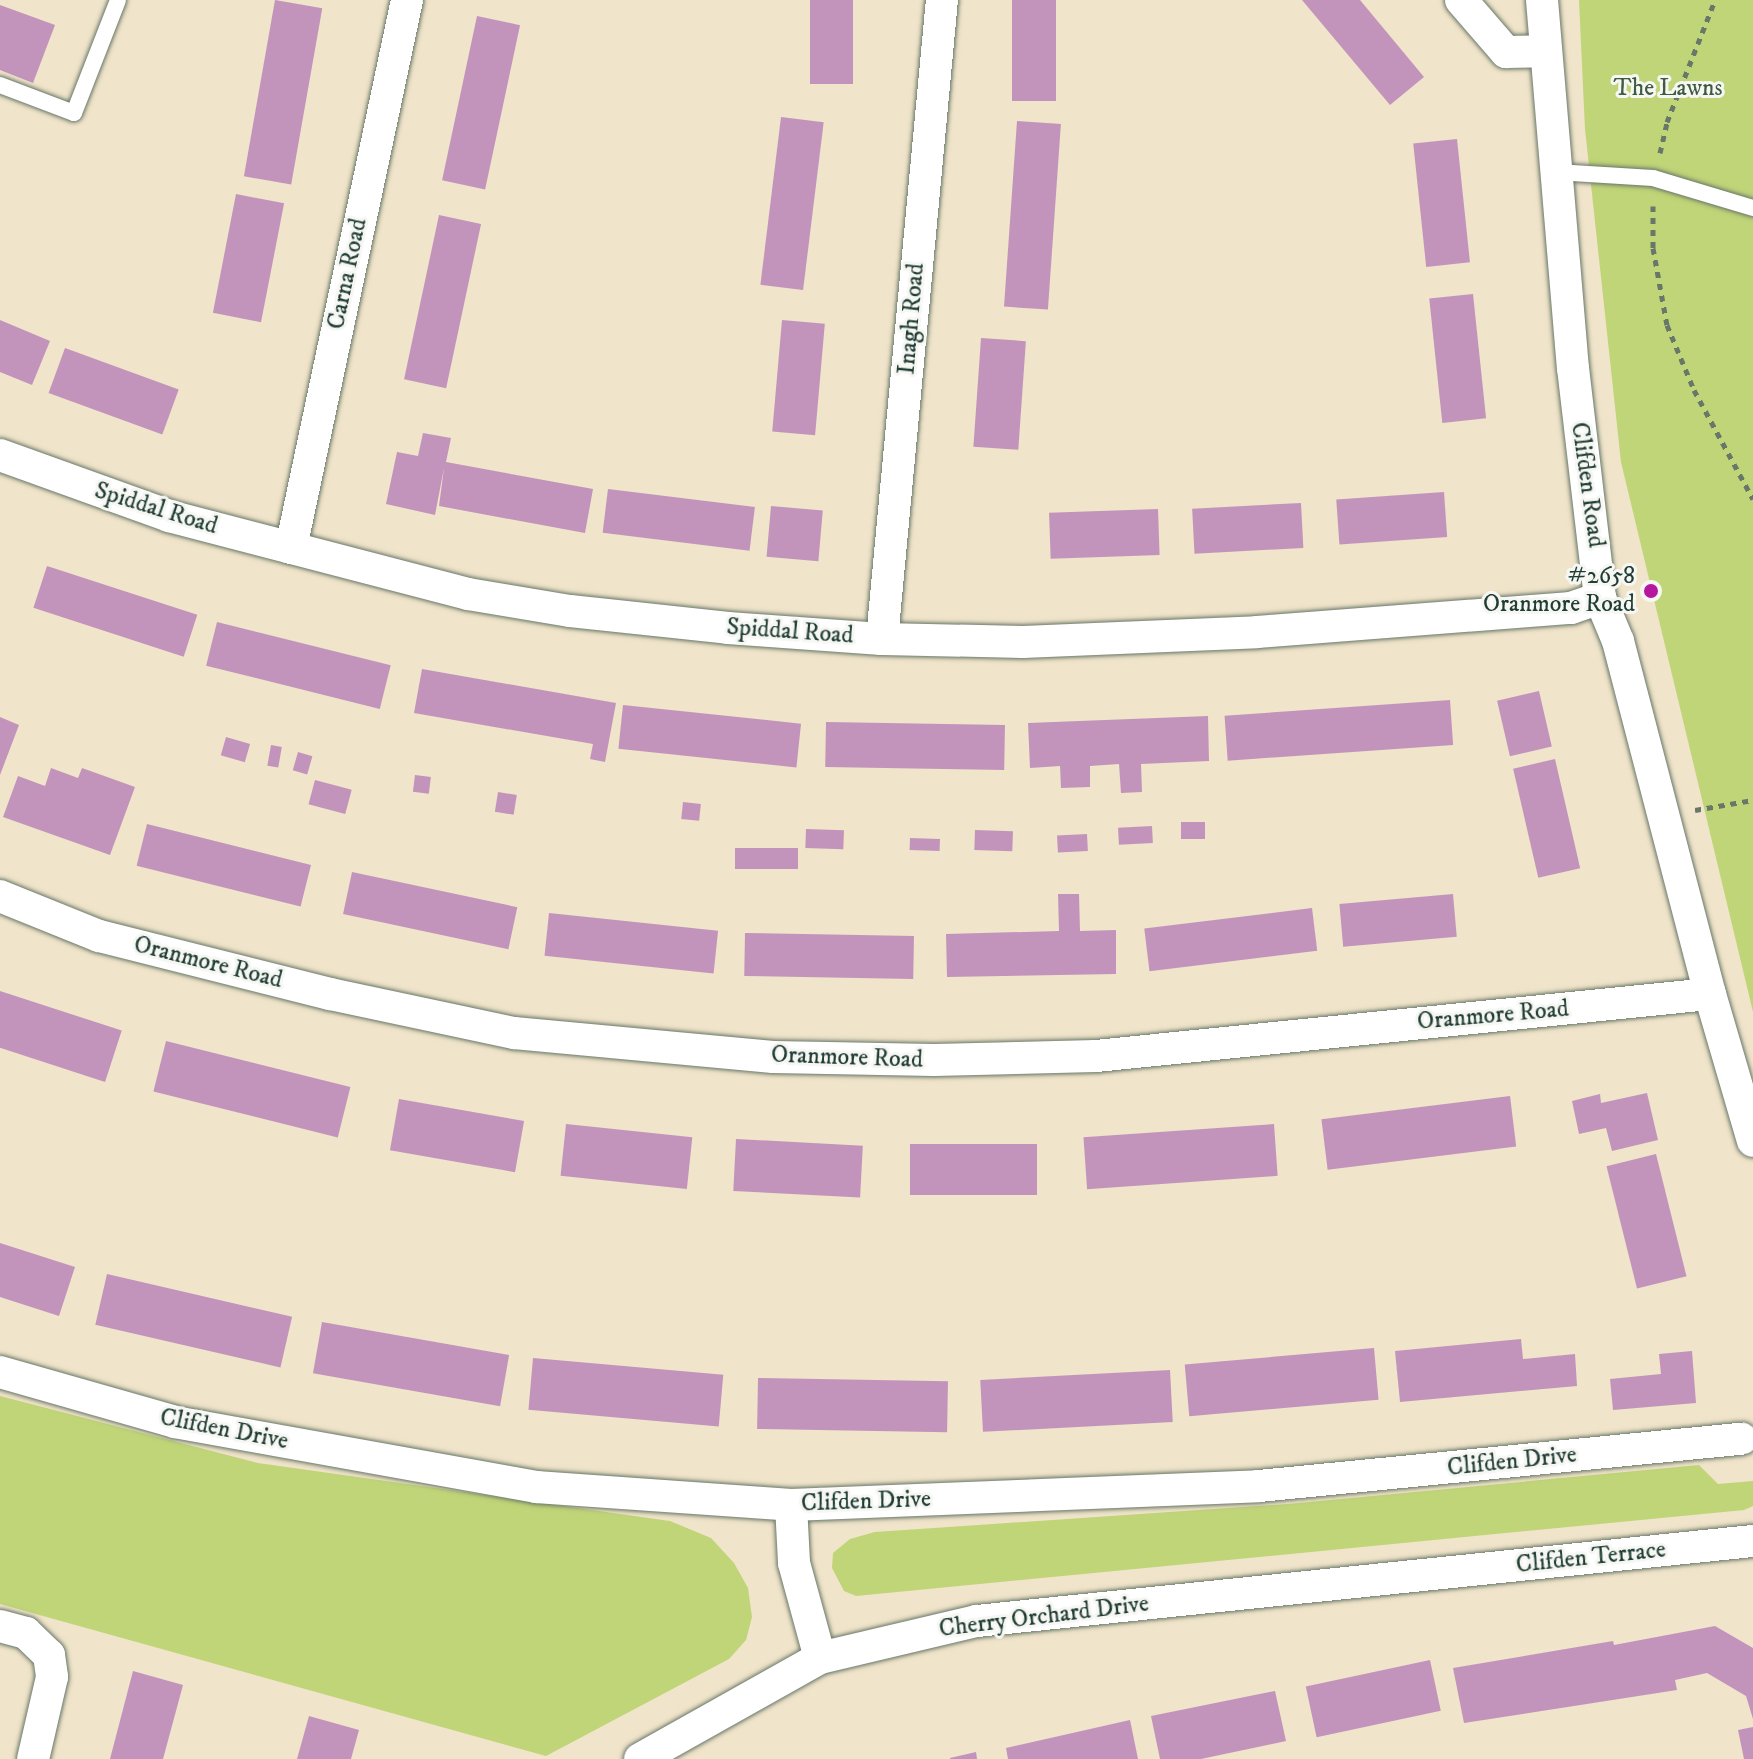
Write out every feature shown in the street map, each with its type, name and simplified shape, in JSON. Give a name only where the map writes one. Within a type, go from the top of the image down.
[{"type":"street","name":"Carna Road","points":[[291,548],[407,0]]},
{"type":"street","name":"Inagh Road","points":[[882,639],[942,0]]},
{"type":"street","points":[[1461,0],[1506,52],[1545,51]]},
{"type":"street","name":"Clifden Road","points":[[1542,0],[1573,368],[1600,598],[1618,641],[1710,994],[1753,1141]]},
{"type":"street","name":"Spiddal Road","points":[[0,455],[169,516],[468,594],[570,611],[728,628],[882,639],[1023,642],[1257,632],[1571,608],[1600,598]]},
{"type":"street","name":"Oranmore Road","points":[[0,896],[99,936],[330,994],[498,1029],[773,1057],[934,1060],[1096,1056],[1710,994]]},
{"type":"street","name":"Clifden Drive","points":[[0,1372],[175,1422],[536,1487],[791,1505],[1259,1486],[1742,1439]]},
{"type":"street","points":[[791,1505],[794,1563],[820,1658]]},
{"type":"street","name":"Clifden Terrace","points":[[1428,1575],[1753,1541]]},
{"type":"street","name":"Cherry Orchard Drive","points":[[640,1759],[820,1658],[977,1621],[1428,1575]]},
{"type":"street","points":[[0,1626],[26,1633],[49,1655],[52,1677],[33,1759]]},
{"type":"lane","points":[[0,85],[74,113],[118,0]]},
{"type":"lane","points":[[1556,172],[1653,178],[1753,208]]},
{"type":"path","points":[[1715,0],[1667,122],[1653,178],[1653,248],[1667,325],[1694,390],[1753,499]]},
{"type":"path","points":[[1663,819],[1715,805],[1753,800]]},
{"type":"green space","name":"The Lawns","points":[[1579,0],[1753,0],[1753,1012],[1621,462],[1585,129]]},
{"type":"green space","points":[[0,1396],[258,1463],[670,1521],[711,1538],[734,1563],[748,1588],[752,1617],[746,1640],[729,1659],[546,1756],[0,1604]]},
{"type":"green space","points":[[1699,1465],[1718,1484],[1753,1481],[1753,1506],[1744,1510],[856,1596],[844,1591],[832,1568],[833,1553],[850,1539],[875,1532],[1288,1504]]},
{"type":"building","points":[[275,0],[322,8],[291,185],[244,176]]},
{"type":"building","points":[[810,0],[853,0],[853,84],[810,84]]},
{"type":"building","points":[[1012,0],[1056,0],[1056,101],[1012,101]]},
{"type":"building","points":[[1302,0],[1360,0],[1424,77],[1390,105]]},
{"type":"building","points":[[0,5],[55,25],[33,83],[0,70]]},
{"type":"building","points":[[477,16],[520,25],[485,189],[442,180]]},
{"type":"building","points":[[781,117],[824,122],[803,290],[760,285]]},
{"type":"building","points":[[1017,121],[1061,124],[1048,310],[1004,307]]},
{"type":"building","points":[[1457,139],[1470,262],[1426,267],[1413,144]]},
{"type":"building","points":[[236,194],[284,203],[261,322],[213,313]]},
{"type":"building","points":[[439,215],[481,224],[446,388],[404,379]]},
{"type":"building","points":[[1473,294],[1486,418],[1442,423],[1429,299]]},
{"type":"building","points":[[0,320],[50,341],[32,385],[0,372]]},
{"type":"building","points":[[782,320],[825,324],[815,435],[772,432]]},
{"type":"building","points":[[981,338],[1026,341],[1018,450],[973,447]]},
{"type":"building","points":[[65,348],[179,389],[162,434],[49,393]]},
{"type":"building","points":[[423,433],[451,438],[446,462],[593,489],[585,533],[439,506],[444,468],[435,515],[386,504],[397,452],[418,456]]},
{"type":"building","points":[[608,489],[755,507],[750,551],[603,533]]},
{"type":"building","points":[[1444,492],[1447,537],[1339,544],[1336,500]]},
{"type":"building","points":[[1301,503],[1303,548],[1195,554],[1192,509]]},
{"type":"building","points":[[771,506],[823,511],[818,561],[767,557]]},
{"type":"building","points":[[1158,509],[1160,555],[1051,559],[1049,513]]},
{"type":"building","points":[[47,566],[197,615],[184,657],[33,608]]},
{"type":"building","points":[[217,622],[391,665],[380,709],[206,666]]},
{"type":"building","points":[[422,669],[616,703],[605,762],[590,759],[593,744],[414,713]]},
{"type":"building","points":[[1539,691],[1552,747],[1510,756],[1497,701]]},
{"type":"building","points":[[1450,700],[1453,745],[1228,761],[1225,716]]},
{"type":"building","points":[[623,705],[801,724],[796,767],[618,749]]},
{"type":"building","points":[[1208,716],[1209,761],[1141,764],[1142,792],[1121,793],[1119,764],[1090,766],[1090,787],[1061,788],[1060,766],[1030,768],[1028,723]]},
{"type":"building","points":[[0,717],[19,725],[0,775]]},
{"type":"building","points":[[826,722],[1005,725],[1004,770],[825,767]]},
{"type":"building","points":[[226,737],[250,744],[245,762],[221,755]]},
{"type":"building","points":[[271,745],[282,747],[278,768],[267,766]]},
{"type":"building","points":[[298,752],[312,756],[307,774],[293,770]]},
{"type":"building","points":[[1555,759],[1580,868],[1538,878],[1513,769]]},
{"type":"building","points":[[51,768],[78,778],[82,768],[135,787],[110,855],[3,817],[18,776],[45,786]]},
{"type":"building","points":[[415,775],[431,777],[429,794],[413,792]]},
{"type":"building","points":[[315,780],[352,790],[345,814],[309,804]]},
{"type":"building","points":[[498,792],[517,795],[514,815],[495,812]]},
{"type":"building","points":[[683,802],[701,804],[699,821],[681,819]]},
{"type":"building","points":[[1181,822],[1205,822],[1205,839],[1181,839]]},
{"type":"building","points":[[147,824],[311,865],[301,907],[137,866]]},
{"type":"building","points":[[1152,826],[1153,843],[1119,845],[1118,828]]},
{"type":"building","points":[[806,829],[844,830],[843,849],[805,848]]},
{"type":"building","points":[[975,830],[1013,831],[1012,851],[974,850]]},
{"type":"building","points":[[1087,834],[1088,851],[1058,853],[1057,836]]},
{"type":"building","points":[[910,838],[940,839],[940,851],[910,850]]},
{"type":"building","points":[[735,848],[798,848],[798,869],[735,869]]},
{"type":"building","points":[[352,872],[517,907],[508,949],[343,914]]},
{"type":"building","points":[[1058,894],[1079,894],[1080,931],[1116,930],[1116,974],[947,977],[946,934],[1059,931]]},
{"type":"building","points":[[1453,894],[1457,937],[1343,947],[1339,904]]},
{"type":"building","points":[[1312,908],[1317,951],[1150,971],[1144,929]]},
{"type":"building","points":[[549,913],[718,931],[714,974],[545,956]]},
{"type":"building","points":[[745,933],[914,936],[913,979],[744,976]]},
{"type":"building","points":[[0,991],[122,1031],[105,1082],[0,1048]]},
{"type":"building","points":[[166,1041],[350,1087],[338,1137],[153,1091]]},
{"type":"building","points":[[1647,1093],[1658,1140],[1612,1151],[1606,1128],[1579,1134],[1572,1101],[1600,1094],[1601,1103]]},
{"type":"building","points":[[1510,1096],[1516,1147],[1328,1170],[1321,1119]]},
{"type":"building","points":[[399,1099],[524,1121],[515,1172],[390,1150]]},
{"type":"building","points":[[566,1124],[692,1137],[687,1189],[561,1176]]},
{"type":"building","points":[[1274,1124],[1278,1176],[1087,1189],[1083,1137]]},
{"type":"building","points":[[736,1139],[863,1146],[860,1198],[733,1191]]},
{"type":"building","points":[[910,1144],[1037,1144],[1037,1195],[910,1195]]},
{"type":"building","points":[[1656,1154],[1686,1276],[1637,1289],[1607,1166]]},
{"type":"building","points":[[0,1243],[75,1267],[59,1316],[0,1297]]},
{"type":"building","points":[[107,1274],[292,1317],[280,1367],[95,1325]]},
{"type":"building","points":[[322,1322],[509,1355],[500,1406],[313,1373]]},
{"type":"building","points":[[1521,1339],[1523,1359],[1575,1354],[1577,1386],[1400,1402],[1395,1351]]},
{"type":"building","points":[[1374,1348],[1379,1400],[1189,1416],[1185,1365]]},
{"type":"building","points":[[1692,1351],[1696,1403],[1613,1410],[1610,1379],[1661,1374],[1659,1354]]},
{"type":"building","points":[[533,1358],[723,1375],[719,1426],[528,1410]]},
{"type":"building","points":[[1170,1370],[1173,1422],[983,1432],[980,1380]]},
{"type":"building","points":[[758,1378],[948,1381],[947,1432],[757,1429]]},
{"type":"building","points":[[1715,1626],[1753,1648],[1753,1719],[1746,1696],[1707,1673],[1675,1680],[1677,1690],[1464,1723],[1453,1668],[1613,1641],[1614,1645]]},
{"type":"building","points":[[1430,1660],[1441,1711],[1317,1737],[1306,1686]]},
{"type":"building","points":[[133,1671],[183,1685],[163,1759],[110,1759]]},
{"type":"building","points":[[1275,1691],[1286,1741],[1201,1759],[1160,1759],[1151,1716]]},
{"type":"building","points":[[309,1716],[359,1730],[351,1759],[297,1759]]},
{"type":"building","points":[[1130,1720],[1138,1759],[1008,1759],[1006,1748]]},
{"type":"building","points":[[1753,1727],[1753,1759],[1744,1759],[1738,1730]]},
{"type":"building","points":[[976,1752],[977,1759],[950,1759],[950,1758]]},
{"type":"place","name":"#2658 Oranmore Road","points":[[1651,591]]}]
